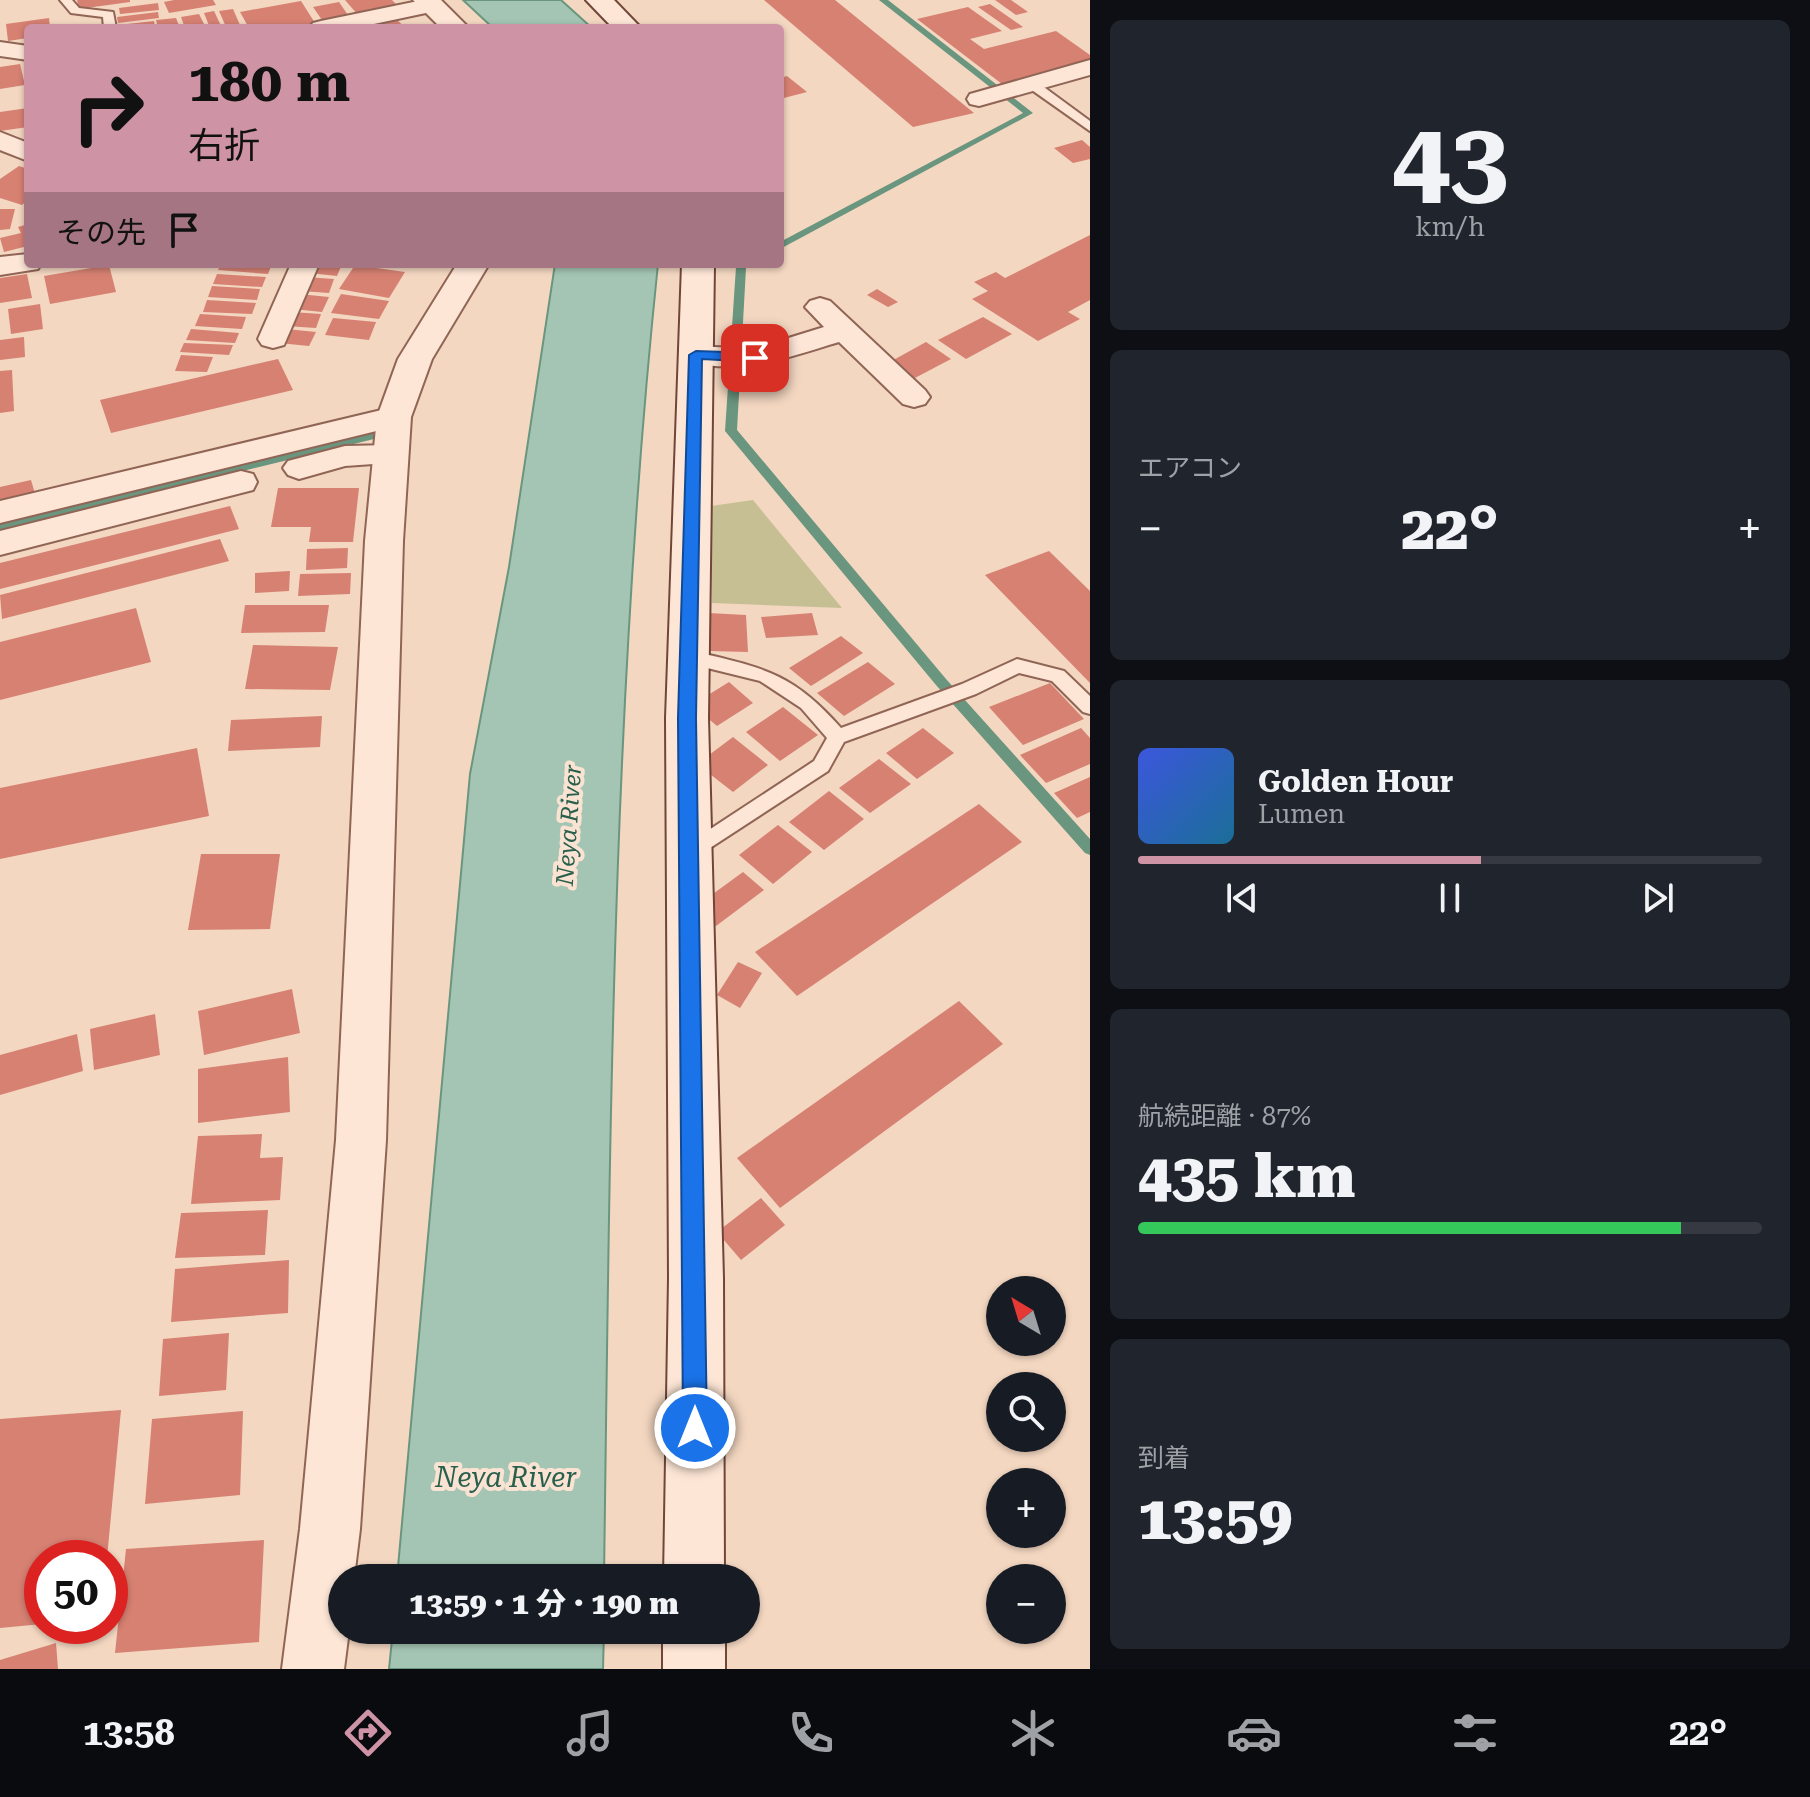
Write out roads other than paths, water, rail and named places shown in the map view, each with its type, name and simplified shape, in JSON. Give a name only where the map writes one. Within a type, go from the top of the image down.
[{"type":"main road","points":[[599,0],[624,24]]},
{"type":"main road","points":[[429,3],[452,24]]},
{"type":"main road","points":[[313,1669],[330,1529],[361,1140],[384,541],[392,436],[415,359],[471,268]]},
{"type":"main road","points":[[694,1564],[696,1278],[689,657],[698,268]]},
{"type":"main road","points":[[694,1644],[694,1669]]},
{"type":"street","points":[[338,24],[429,3]]},
{"type":"street","points":[[0,49],[24,52]]},
{"type":"street","points":[[979,99],[1090,67]]},
{"type":"street","points":[[0,140],[24,151]]},
{"type":"street","points":[[0,266],[24,263]]},
{"type":"street","points":[[273,339],[303,268]]},
{"type":"street","points":[[820,307],[914,397]]},
{"type":"street","points":[[696,355],[755,358],[843,331]]},
{"type":"street","points":[[0,512],[392,436]]},
{"type":"street","points":[[0,543],[345,456],[392,436]]},
{"type":"lane","points":[[66,0],[75,11],[109,14],[110,24]]},
{"type":"lane","points":[[1025,87],[1090,127]]},
{"type":"lane","points":[[689,657],[766,676],[808,703],[837,737]]},
{"type":"lane","points":[[689,853],[821,766],[837,737],[969,689],[1017,666],[1058,676],[1090,707]]},
{"type":"water","points":[[463,0],[561,0],[588,24],[489,24]]},
{"type":"water","name":"Neya River","points":[[554,268],[658,268],[631,592],[622,756],[612,1084],[604,1564],[398,1564],[470,774],[509,567]]},
{"type":"water","points":[[392,1644],[604,1644],[603,1669],[389,1669]]},
{"type":"waterway","points":[[784,244],[1029,113],[883,0]]},
{"type":"waterway","points":[[741,268],[731,431],[941,682],[1090,849]]},
{"type":"waterway","points":[[0,526],[370,436]]}]
